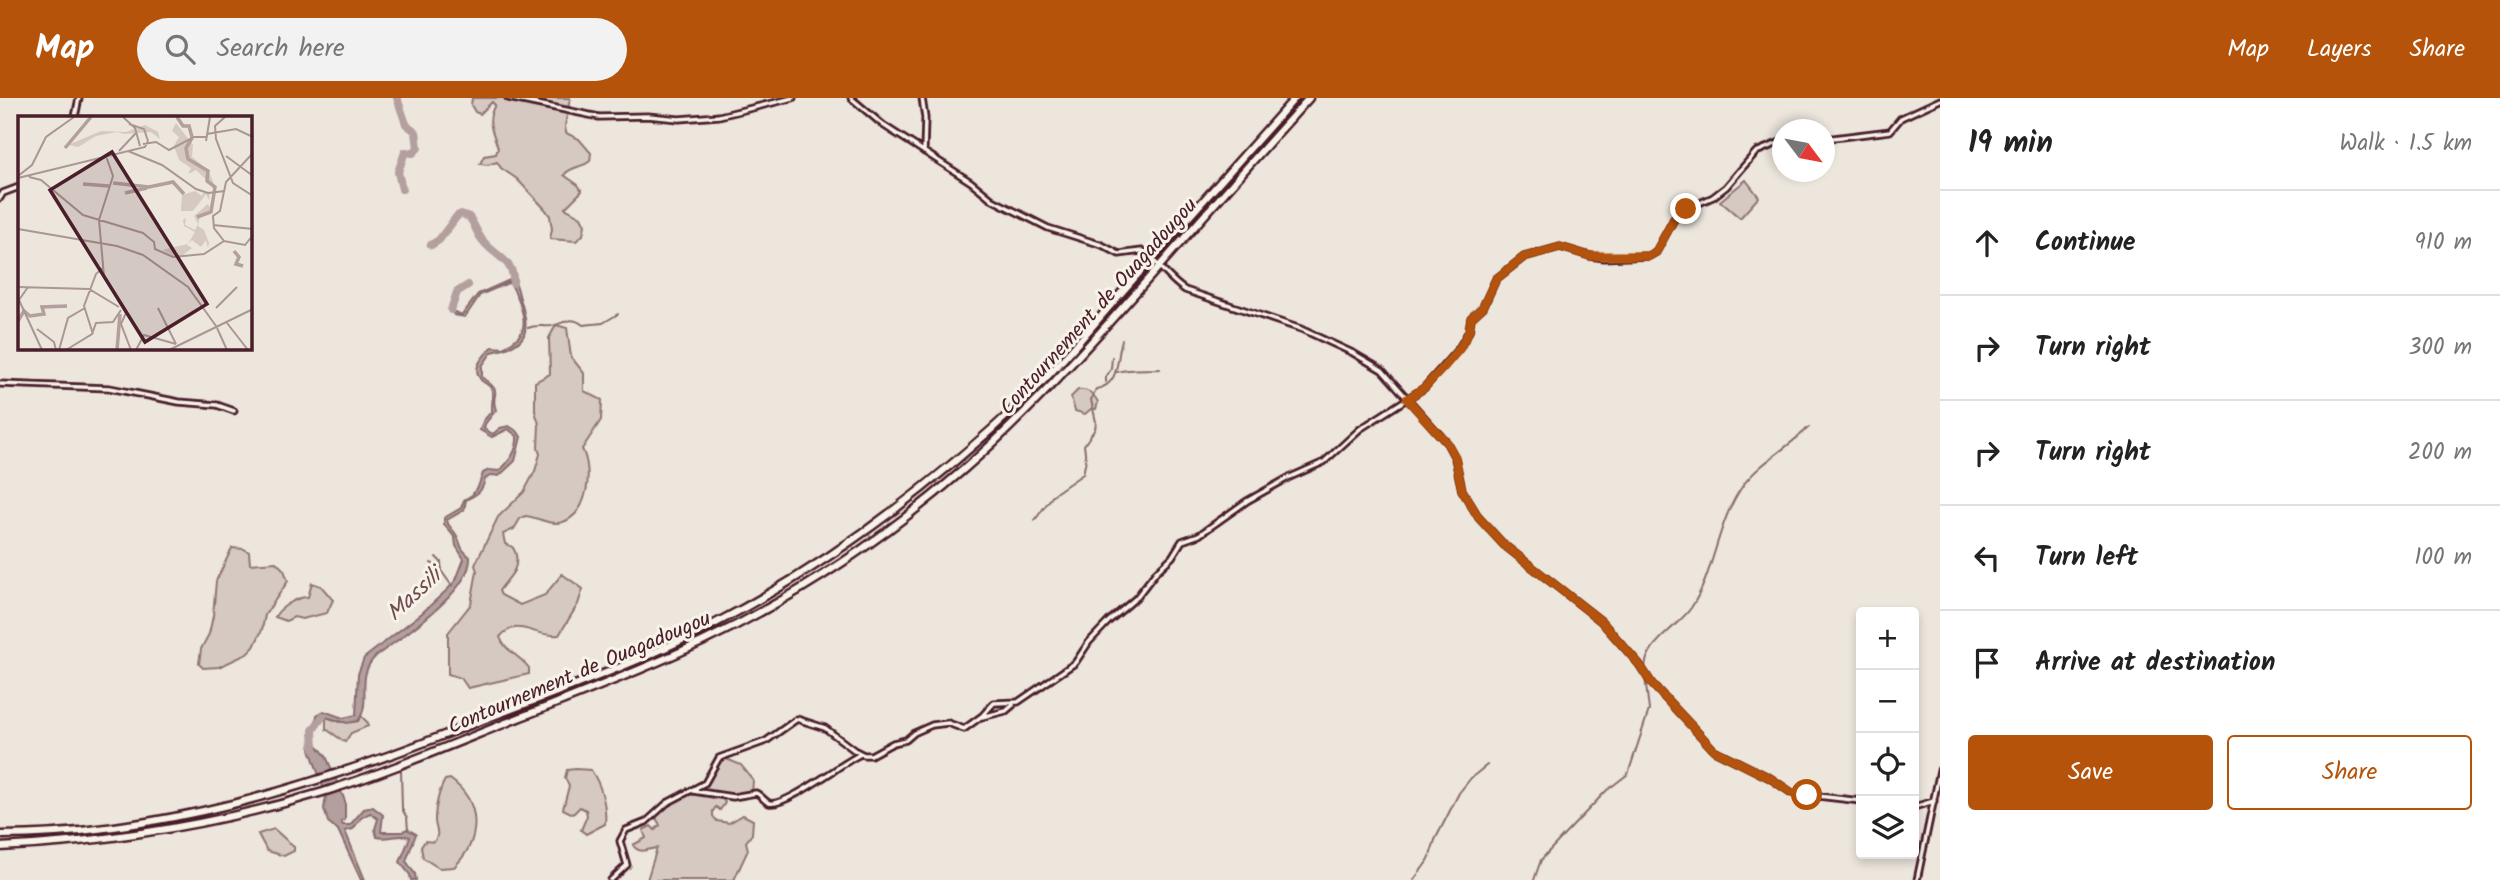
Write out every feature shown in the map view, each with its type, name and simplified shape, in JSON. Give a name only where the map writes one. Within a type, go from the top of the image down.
[{"type":"highway","name":"Contournement de Ouagadougou","points":[[0,835],[99,828],[143,821],[254,800],[319,781],[397,754],[656,652],[714,624],[817,564],[916,494],[996,425],[1044,378],[1295,98]]},
{"type":"highway","name":"Contournement de Ouagadougou","points":[[0,848],[149,832],[189,825],[322,792],[392,768],[653,664],[719,633],[818,576],[910,514],[1009,429],[1054,384],[1309,98]]},
{"type":"street","points":[[75,116],[79,98]]},
{"type":"street","points":[[508,98],[598,117],[679,118],[719,116],[793,98]]},
{"type":"street","points":[[851,98],[883,125],[971,182],[993,200],[1048,228],[1102,245],[1119,254],[1142,251],[1160,265],[1170,280],[1185,290],[1301,329],[1382,370],[1447,443],[1455,457],[1462,490],[1479,518],[1504,545],[1601,621],[1639,664],[1652,684],[1714,750],[1770,778],[1792,793],[1856,800]]},
{"type":"street","points":[[922,98],[925,118],[924,152]]},
{"type":"street","points":[[1835,138],[1890,131],[1901,118],[1940,100]]},
{"type":"street","points":[[979,718],[1006,710],[1075,663],[1089,642],[1118,610],[1136,598],[1156,572],[1172,557],[1182,541],[1199,535],[1247,500],[1324,462],[1360,429],[1424,388],[1460,348],[1469,331],[1471,318],[1483,307],[1496,279],[1524,257],[1560,247],[1590,256],[1649,256],[1656,252],[1663,236],[1680,214],[1713,197],[1726,187],[1756,152],[1772,145]]},
{"type":"street","points":[[0,198],[3,193],[18,187]]},
{"type":"street","points":[[0,384],[109,388],[178,402],[217,405],[234,411]]},
{"type":"street","points":[[611,880],[627,865],[621,849],[622,834],[646,822],[667,803],[705,783],[719,758],[765,741],[797,719],[832,732],[860,754],[871,755],[932,725],[948,723],[964,729],[994,703],[1018,702]]},
{"type":"street","points":[[691,791],[733,797],[756,793],[767,802],[776,803],[804,790],[860,754]]},
{"type":"street","points":[[1917,880],[1940,770]]},
{"type":"street","points":[[1919,806],[1934,801]]},
{"type":"shaded area","points":[[472,98],[570,98],[566,133],[579,139],[591,153],[590,161],[564,175],[582,191],[565,208],[581,217],[585,225],[583,235],[576,241],[550,239],[550,216],[517,179],[497,162],[480,164],[484,156],[496,154],[498,148],[490,122],[495,105],[492,102],[480,114],[475,112],[471,105]]},
{"type":"shaded area","points":[[1746,180],[1759,197],[1740,218],[1720,201]]},
{"type":"shaded area","points":[[512,279],[517,287],[526,328],[520,341],[505,349],[492,352],[482,366],[482,377],[495,391],[496,410],[484,429],[493,434],[500,428],[509,426],[521,437],[515,461],[499,476],[492,475],[485,479],[479,492],[466,500],[464,510],[447,520],[462,549],[470,557],[468,570],[448,598],[376,656],[370,664],[366,672],[364,705],[358,721],[347,723],[326,717],[316,722],[317,715],[324,711],[343,718],[356,715],[358,674],[364,658],[422,613],[456,580],[464,559],[456,546],[455,538],[444,524],[444,518],[461,508],[464,500],[478,487],[483,473],[489,470],[499,471],[514,451],[517,436],[508,429],[492,437],[480,430],[483,421],[492,411],[493,393],[477,372],[479,363],[492,347],[504,348],[521,333],[524,322],[516,295],[508,283],[480,295],[465,317],[454,315],[450,307],[454,299],[453,311],[462,315],[478,294]]},
{"type":"shaded area","points":[[556,325],[567,328],[571,357],[584,373],[584,391],[602,400],[601,420],[582,449],[587,468],[586,490],[578,510],[563,522],[553,523],[525,516],[514,529],[503,534],[505,544],[514,550],[516,566],[499,591],[501,595],[520,605],[545,595],[562,574],[583,589],[578,604],[559,635],[513,628],[500,637],[505,646],[529,668],[529,674],[468,688],[461,678],[448,674],[448,633],[471,604],[477,571],[475,565],[498,517],[524,492],[535,471],[540,454],[535,382],[550,374],[549,338]]},
{"type":"shaded area","points":[[1078,390],[1092,394],[1098,402],[1096,409],[1092,408],[1085,414],[1075,411],[1071,397]]},
{"type":"shaded area","points":[[232,548],[249,552],[250,564],[276,562],[284,570],[288,581],[265,615],[254,647],[247,654],[219,667],[203,668],[199,664],[201,649],[209,634],[213,616],[216,581]]},
{"type":"shaded area","points":[[312,583],[321,586],[333,600],[327,613],[302,619],[294,617],[286,621],[275,617],[289,603],[308,597]]},
{"type":"shaded area","points":[[361,716],[368,726],[351,733],[345,742],[326,729],[326,717],[340,722],[358,721]]},
{"type":"shaded area","points":[[312,739],[326,756],[345,801],[345,820],[341,822],[343,825],[350,825],[364,809],[373,807],[383,815],[381,832],[402,832],[407,829],[416,834],[406,861],[416,880],[411,880],[400,862],[410,837],[377,837],[375,829],[378,819],[370,813],[361,818],[353,829],[345,831],[365,880],[361,880],[338,830],[328,822],[324,809],[326,796],[310,749]]},
{"type":"shaded area","points":[[724,758],[741,765],[753,780],[752,794],[721,796],[725,803],[720,810],[716,807],[713,811],[717,821],[729,823],[743,815],[753,820],[752,834],[746,842],[748,850],[734,880],[647,880],[657,848],[641,851],[633,845],[646,838],[643,830],[651,826],[655,830],[660,825],[654,814],[680,795],[700,794],[719,761]]},
{"type":"shaded area","points":[[567,770],[591,770],[598,782],[604,803],[605,824],[586,834],[581,830],[587,816],[586,810],[580,807],[573,814],[563,809],[569,786],[565,778]]},
{"type":"shaded area","points":[[450,779],[461,788],[468,799],[475,822],[470,845],[463,856],[454,867],[439,868],[423,858],[421,847],[425,841],[434,842],[436,839],[435,815],[438,799],[445,780]]},
{"type":"shaded area","points":[[274,829],[294,847],[294,851],[284,856],[267,851],[258,834]]},
{"type":"waterway","name":"Massili","points":[[397,98],[406,124],[416,132],[418,148],[413,153],[405,152],[398,172],[402,189]]},
{"type":"waterway","points":[[431,245],[439,240],[457,216],[461,214],[469,217],[488,247],[508,264],[513,283]]},
{"type":"waterway","name":"Massili","points":[[451,310],[457,292],[468,285]]},
{"type":"waterway","points":[[528,328],[551,326],[571,320],[583,325],[603,323],[618,314]]},
{"type":"waterway","points":[[1035,520],[1054,494],[1083,474],[1086,460],[1084,445],[1095,429],[1096,422],[1091,400],[1096,389],[1110,382],[1114,376],[1122,340]]},
{"type":"waterway","points":[[1106,382],[1112,357]]},
{"type":"waterway","points":[[1117,372],[1160,369]]},
{"type":"waterway","points":[[1645,672],[1649,653],[1691,608],[1699,593],[1727,514],[1744,484],[1809,427]]},
{"type":"waterway","points":[[436,557],[452,586]]},
{"type":"waterway","points":[[431,563],[442,569]]},
{"type":"waterway","points":[[1534,880],[1541,860],[1606,791],[1628,774],[1649,710],[1645,677]]},
{"type":"waterway","name":"Massili","points":[[314,748],[313,730],[323,716]]},
{"type":"waterway","points":[[1414,880],[1429,859],[1435,840],[1459,793],[1471,778],[1487,765]]},
{"type":"waterway","points":[[401,770],[402,809],[407,818],[408,830]]},
{"type":"route","points":[[1686,209],[1674,219],[1656,252],[1649,256],[1604,258],[1560,247],[1524,257],[1496,279],[1483,307],[1471,318],[1469,331],[1460,348],[1424,388],[1407,399],[1447,443],[1455,457],[1462,490],[1479,518],[1504,545],[1601,621],[1639,664],[1667,702],[1714,750],[1770,778],[1792,793],[1807,795]]}]
